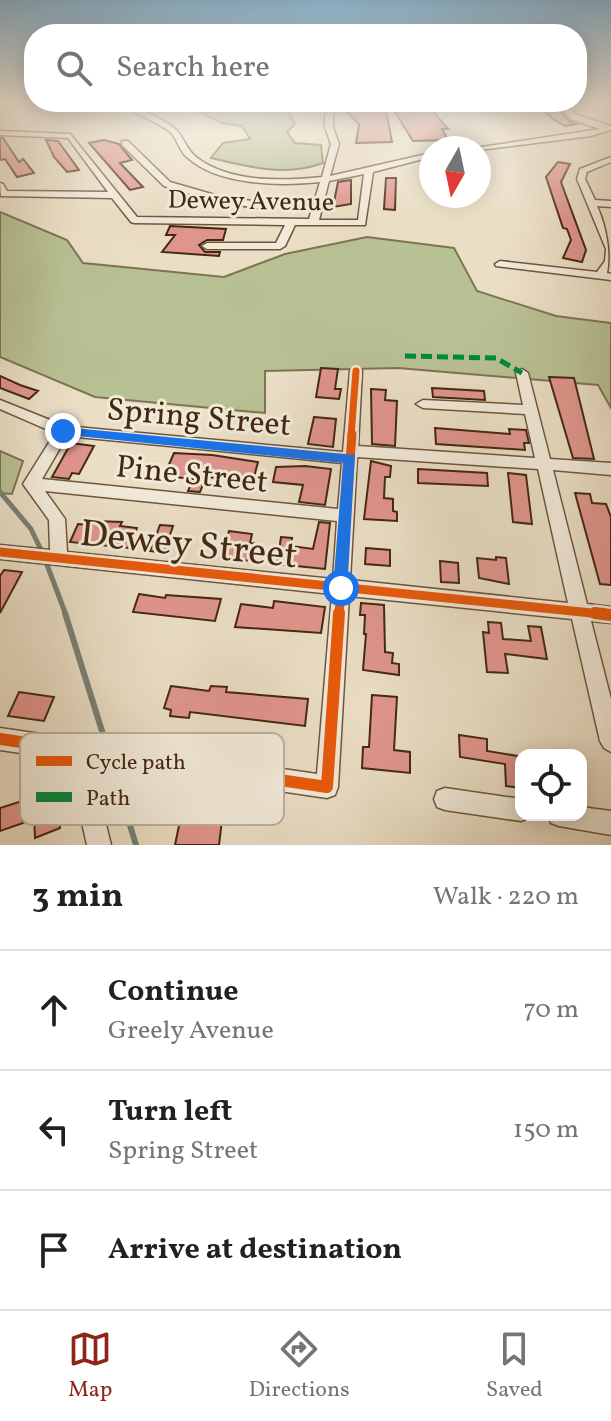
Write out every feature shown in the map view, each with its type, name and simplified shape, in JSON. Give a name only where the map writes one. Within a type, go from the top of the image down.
[{"type":"street","points":[[73,140],[116,195]]},
{"type":"street","points":[[177,140],[203,167],[273,183],[323,180],[419,158]]},
{"type":"street","points":[[313,223],[334,140]]},
{"type":"street","points":[[491,147],[542,140]]},
{"type":"street","points":[[125,143],[167,184],[214,198],[263,206]]},
{"type":"street","points":[[500,264],[606,276],[611,249],[581,179],[583,171],[611,159]]},
{"type":"street","name":"Dewey Avenue","points":[[116,195],[134,220],[362,223],[369,170]]},
{"type":"street","points":[[260,223],[263,206],[273,183]]},
{"type":"street","points":[[2,190],[116,195]]},
{"type":"street","points":[[592,203],[611,204]]},
{"type":"street","points":[[207,246],[280,246],[291,223]]},
{"type":"street","points":[[284,781],[327,787],[356,371]]},
{"type":"street","points":[[522,373],[611,741]]},
{"type":"street","name":"Spring Street","points":[[0,404],[63,431],[350,455],[611,469]]},
{"type":"street","points":[[423,404],[531,410]]},
{"type":"street","points":[[59,557],[57,519],[31,484],[63,431]]},
{"type":"street","name":"Pine Street","points":[[31,484],[346,516]]},
{"type":"street","name":"Dewey Street","points":[[0,552],[611,615]]},
{"type":"street","points":[[0,739],[20,742]]},
{"type":"street","points":[[445,799],[515,809]]},
{"type":"street","points":[[587,819],[611,823]]},
{"type":"street","points":[[97,825],[99,845]]},
{"type":"green space","points":[[293,140],[321,145],[323,163],[281,170],[211,158],[223,143]]},
{"type":"green space","points":[[0,212],[67,240],[83,263],[224,277],[285,254],[367,237],[454,248],[477,291],[556,316],[611,323],[611,408],[598,385],[398,368],[265,371],[265,413],[95,397],[0,357]]},
{"type":"green space","points":[[0,451],[23,461],[12,494],[0,493]]},
{"type":"building","points":[[0,140],[5,140],[19,162],[23,159],[34,173],[17,177],[5,159],[0,160]]},
{"type":"building","points":[[46,140],[58,141],[79,170],[67,172],[54,157]]},
{"type":"building","points":[[106,140],[119,144],[132,160],[120,163],[143,187],[130,190],[89,143]]},
{"type":"building","points":[[356,140],[392,142],[356,143]]},
{"type":"building","points":[[558,162],[570,164],[561,182],[586,250],[582,262],[563,258],[571,240],[567,229],[563,228],[546,177]]},
{"type":"building","points":[[386,178],[396,178],[395,210],[384,209]]},
{"type":"building","points":[[351,180],[351,204],[333,207],[338,182]]},
{"type":"building","points":[[170,226],[226,229],[223,240],[207,240],[199,245],[205,252],[220,252],[219,256],[162,252],[175,235],[166,235]]},
{"type":"building","points":[[321,368],[338,369],[335,389],[341,389],[339,399],[316,397]]},
{"type":"building","points":[[0,376],[38,391],[29,399],[0,388]]},
{"type":"building","points":[[549,377],[574,378],[594,459],[573,458]]},
{"type":"building","points":[[432,388],[484,391],[485,400],[433,397]]},
{"type":"building","points":[[371,389],[386,390],[385,400],[397,401],[395,446],[372,444]]},
{"type":"building","points":[[314,417],[336,419],[333,447],[308,444]]},
{"type":"building","points":[[435,428],[510,434],[509,429],[526,430],[529,443],[524,443],[525,450],[436,444]]},
{"type":"building","points":[[71,443],[94,446],[79,474],[72,473],[69,479],[52,477]]},
{"type":"building","points":[[174,453],[258,462],[254,477],[238,475],[236,480],[206,477],[200,492],[188,491],[193,479],[164,476]]},
{"type":"building","points":[[371,461],[391,466],[390,477],[385,477],[384,498],[393,499],[397,521],[364,519]]},
{"type":"building","points":[[276,467],[331,469],[325,505],[299,502],[303,485],[273,482]]},
{"type":"building","points":[[418,469],[487,473],[488,486],[418,483]]},
{"type":"building","points":[[508,473],[526,475],[532,524],[513,522]]},
{"type":"building","points":[[575,493],[590,494],[592,503],[606,504],[611,517],[611,585],[600,584]]},
{"type":"building","points":[[94,521],[122,522],[120,526],[137,528],[129,548],[70,542],[78,524],[92,525]]},
{"type":"building","points":[[319,522],[330,523],[325,569],[277,564],[281,537],[292,538],[291,546],[313,549]]},
{"type":"building","points":[[160,525],[173,526],[164,553],[150,551]]},
{"type":"building","points":[[229,531],[252,534],[250,543],[257,544],[253,561],[221,558]]},
{"type":"building","points":[[366,548],[390,550],[390,566],[365,564]]},
{"type":"building","points":[[496,557],[506,558],[509,584],[479,578],[477,558],[496,560]]},
{"type":"building","points":[[440,561],[458,563],[459,583],[441,582]]},
{"type":"building","points":[[4,570],[22,572],[0,613],[0,576]]},
{"type":"building","points":[[139,594],[165,598],[166,595],[221,599],[215,621],[133,612]]},
{"type":"building","points":[[274,601],[325,607],[321,633],[235,627],[241,604],[273,608]]},
{"type":"building","points":[[361,603],[384,605],[385,652],[393,653],[392,663],[399,664],[399,675],[363,670],[366,634],[365,615],[360,615]]},
{"type":"building","points":[[488,622],[501,623],[503,639],[531,641],[528,626],[541,627],[547,659],[505,654],[508,673],[487,672],[483,632],[489,633]]},
{"type":"building","points":[[171,686],[209,691],[211,686],[227,687],[226,692],[308,699],[305,726],[190,712],[189,718],[170,716],[171,710],[164,708]]},
{"type":"building","points":[[19,692],[54,697],[44,721],[8,716]]},
{"type":"building","points":[[372,695],[397,697],[394,750],[410,752],[410,773],[362,768],[363,747],[369,747]]},
{"type":"building","points":[[459,735],[487,739],[487,751],[515,756],[515,787],[506,786],[505,764],[460,757]]},
{"type":"building","points":[[20,802],[20,824],[0,831],[0,808]]},
{"type":"building","points":[[34,825],[60,825],[60,828],[35,838]]},
{"type":"building","points":[[179,825],[221,825],[219,845],[175,845]]},
{"type":"waterway","points":[[0,492],[31,529],[43,554]]},
{"type":"waterway","points":[[46,562],[66,615]]},
{"type":"waterway","points":[[65,613],[103,733]]},
{"type":"waterway","points":[[130,825],[136,845]]},
{"type":"marked path","points":[[405,356],[496,358],[522,373]]},
{"type":"cycle path","points":[[284,781],[327,787],[356,371]]},
{"type":"cycle path","points":[[0,552],[611,615]]},
{"type":"cycle path","points":[[0,739],[20,742]]},
{"type":"route","points":[[63,431],[350,458],[341,588]]}]
